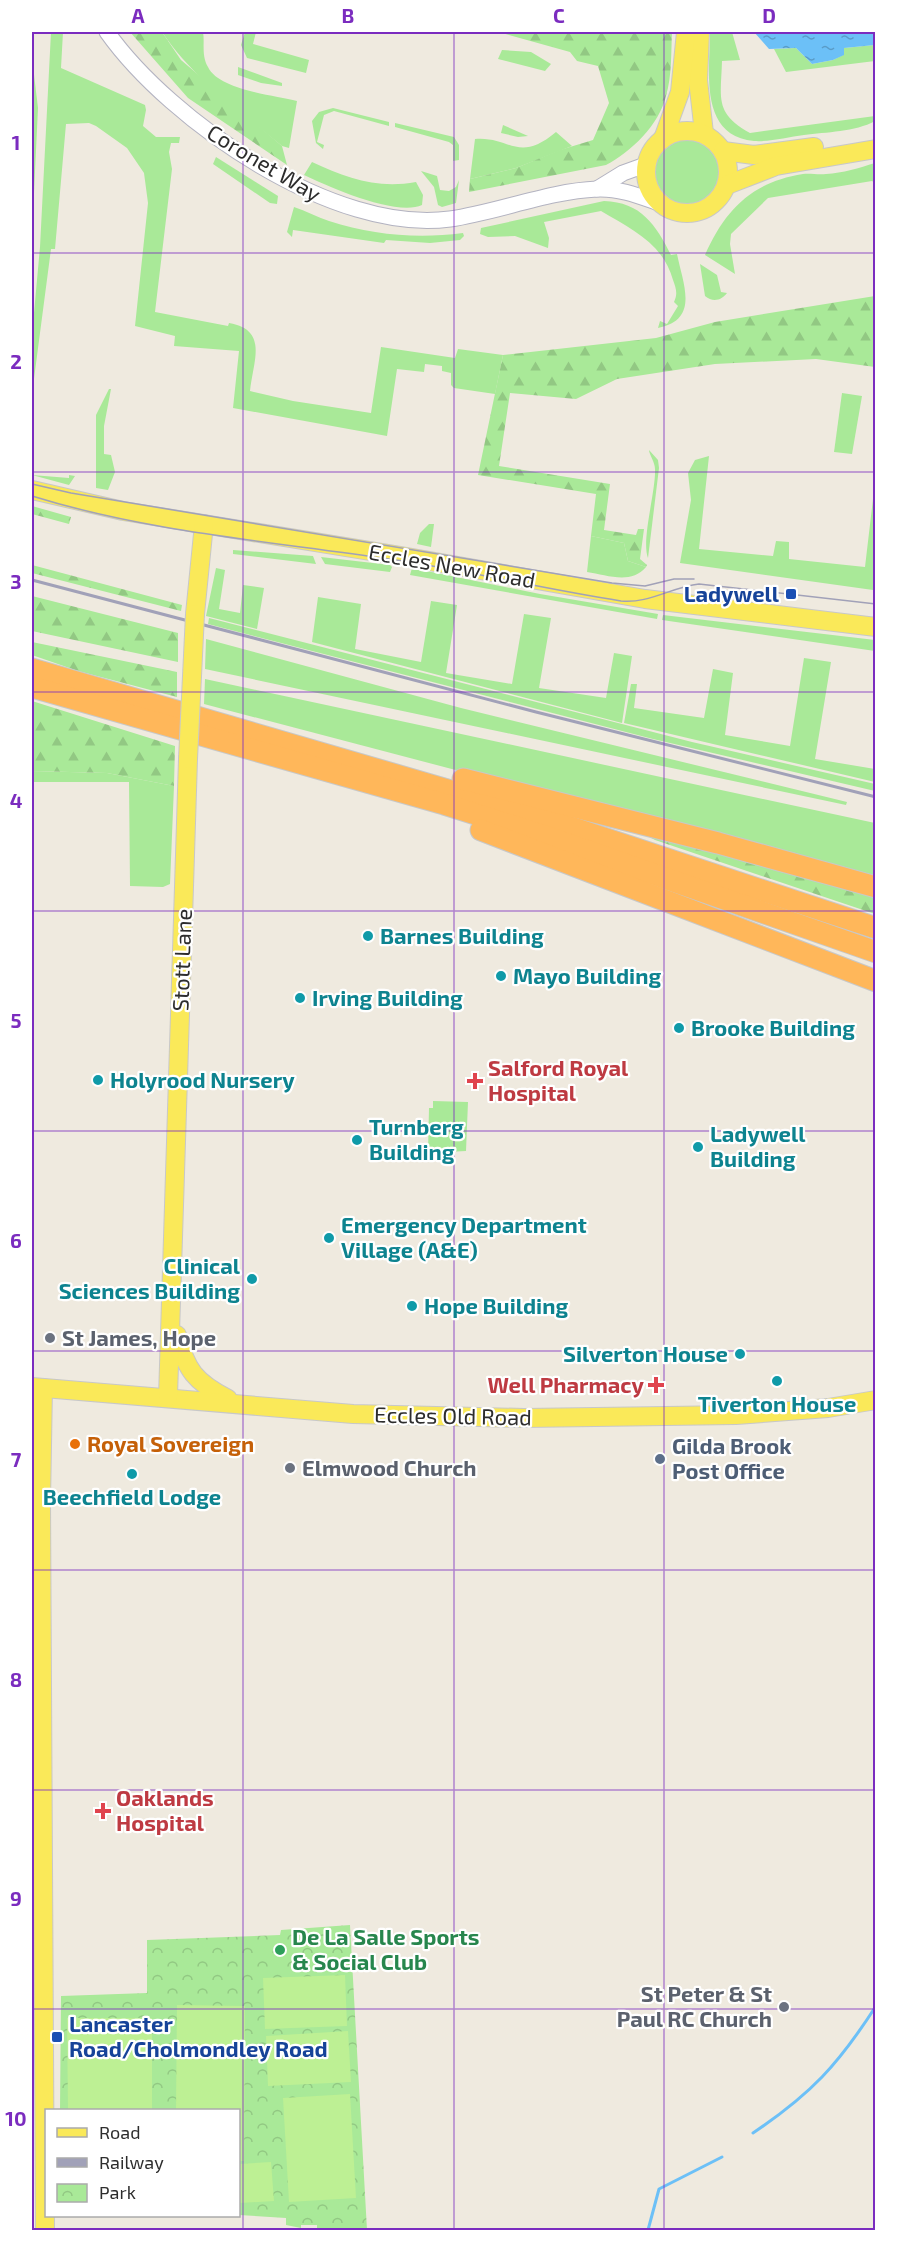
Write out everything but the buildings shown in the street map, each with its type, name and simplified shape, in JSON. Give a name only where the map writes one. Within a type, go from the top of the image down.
[{"type":"highway","points":[[32,669],[545,836],[876,952]]},
{"type":"highway","points":[[32,687],[236,737],[537,816],[876,927]]},
{"type":"highway","points":[[236,737],[411,766],[707,841],[876,887]]},
{"type":"highway","points":[[236,737],[876,981]]},
{"type":"main road","points":[[663,139],[681,131],[704,133],[723,151],[729,173],[727,185],[715,204],[705,210],[681,213],[659,203],[649,190],[645,177],[651,152],[663,139],[680,92],[686,32]]},
{"type":"main road","points":[[700,32],[698,80],[704,133]]},
{"type":"main road","points":[[723,151],[753,154],[876,137]]},
{"type":"main road","points":[[727,185],[776,166],[876,149]]},
{"type":"main road","name":"Eccles New Road","points":[[32,489],[123,512],[401,555],[658,602],[876,627]]},
{"type":"main road","name":"Stott Lane","points":[[168,1397],[189,690],[204,525]]},
{"type":"main road","points":[[172,1316],[189,1370],[211,1391],[235,1403]]},
{"type":"main road","points":[[37,1388],[41,1440],[45,2230]]},
{"type":"main road","name":"Eccles Old Road","points":[[37,1388],[353,1414],[616,1418],[736,1415],[828,1408],[876,1400]]},
{"type":"main road","points":[[32,1408],[41,1440]]},
{"type":"street","name":"Coronet Way","points":[[107,32],[140,69],[203,126],[297,187],[341,206],[398,220],[431,221],[597,189]]},
{"type":"street","points":[[597,189],[623,173],[648,164]]},
{"type":"street","points":[[597,189],[627,191],[659,203]]},
{"type":"green space","points":[[51,32],[63,32],[61,68],[145,105],[143,126],[156,137],[180,137],[179,143],[171,143],[169,152],[172,169],[155,312],[228,326],[229,323],[250,332],[256,348],[250,391],[293,401],[371,413],[381,347],[455,358],[458,349],[503,355],[495,394],[454,388],[451,385],[451,373],[442,371],[442,366],[425,364],[424,372],[397,369],[387,436],[233,408],[239,351],[174,346],[175,336],[135,326],[148,203],[144,173],[127,148],[89,123],[66,124],[55,249],[51,249],[32,394],[32,335],[40,247]]},
{"type":"green space","points":[[130,32],[162,32],[181,60],[282,146],[287,165],[188,98]]},
{"type":"green space","points":[[162,32],[203,32],[205,58],[214,75],[235,86],[297,101],[289,148],[282,146],[202,79],[174,49]]},
{"type":"green space","points":[[245,32],[256,32],[253,44],[309,60],[306,73],[247,58],[241,45]]},
{"type":"green space","points":[[498,32],[672,32],[669,81],[662,107],[643,136],[625,153],[606,165],[469,192],[470,179],[516,168],[560,150],[593,140],[609,103],[598,66],[577,61],[570,52]]},
{"type":"green space","points":[[710,32],[732,32],[740,60],[722,61],[722,103],[730,119],[750,133],[875,116],[875,121],[850,129],[773,140],[754,141],[736,136],[724,127],[715,114],[711,99]]},
{"type":"green space","points":[[875,45],[875,61],[786,72],[774,49],[796,48],[812,64],[833,60],[843,55],[844,48]]},
{"type":"green space","points":[[502,50],[531,52],[551,64],[545,71],[498,59]]},
{"type":"green space","points":[[32,58],[38,108],[32,235]]},
{"type":"green space","points":[[238,67],[282,83],[282,86],[261,83],[238,75]]},
{"type":"green space","points":[[333,108],[389,122],[389,126],[334,111],[324,115],[317,142],[324,145],[323,149],[316,143],[312,121],[319,112]]},
{"type":"green space","points":[[395,123],[454,137],[459,145],[459,160],[453,161],[453,145],[449,142],[395,127]]},
{"type":"green space","points":[[503,125],[528,136],[518,137],[501,133]]},
{"type":"green space","points":[[556,132],[572,146],[516,168],[470,179],[475,139],[487,139],[523,147],[543,141]]},
{"type":"green space","points":[[680,139],[694,139],[706,144],[715,153],[720,172],[718,185],[711,196],[694,205],[680,205],[668,200],[659,191],[654,179],[654,165],[659,153],[668,144]]},
{"type":"green space","points":[[216,157],[278,196],[277,204],[270,203],[213,164]]},
{"type":"green space","points":[[312,162],[362,181],[388,184],[416,182],[423,195],[422,205],[411,208],[397,207],[346,193],[304,175]]},
{"type":"green space","points":[[875,163],[875,183],[872,181],[768,198],[731,234],[730,244],[735,274],[705,255],[731,212],[755,191],[785,178],[803,174],[839,173]]},
{"type":"green space","points":[[421,171],[437,176],[440,190],[449,191],[456,187],[459,180],[456,203],[442,207],[438,205],[434,187]]},
{"type":"green space","points":[[604,201],[617,202],[638,211],[653,225],[671,255],[677,254],[685,288],[685,299],[680,317],[671,324],[658,328],[660,321],[667,324],[678,306],[674,302],[675,286],[662,256],[644,238],[601,211],[544,222],[549,238],[548,248],[515,236],[488,237],[480,234],[481,228]]},
{"type":"green space","points":[[294,207],[329,221],[379,233],[429,236],[463,233],[464,236],[460,240],[430,243],[386,240],[384,243],[293,230],[292,237],[287,232]]},
{"type":"green space","points":[[700,264],[717,275],[721,292],[727,293],[723,297],[714,300],[705,296]]},
{"type":"green space","points":[[875,296],[875,367],[816,359],[715,364],[617,379],[576,399],[510,393],[499,466],[610,484],[604,530],[636,535],[638,529],[644,529],[640,559],[647,565],[646,567],[628,561],[624,543],[591,536],[596,494],[478,475],[503,355],[656,338],[715,322]]},
{"type":"green space","points":[[111,389],[104,426],[104,454],[111,455],[115,472],[108,490],[96,488],[96,415]]},
{"type":"green space","points":[[842,393],[862,396],[852,454],[834,452]]},
{"type":"green space","points":[[649,450],[658,460],[659,468],[648,558],[647,528],[655,478],[654,464]]},
{"type":"green space","points":[[709,456],[699,549],[773,556],[776,541],[789,542],[789,559],[865,567],[875,482],[873,590],[680,563],[691,500],[688,473],[695,460]]},
{"type":"green space","points":[[32,475],[69,478],[69,475],[75,476],[69,485]]},
{"type":"green space","points":[[32,506],[71,517],[69,524],[32,514]]},
{"type":"green space","points":[[429,524],[434,524],[431,547],[417,544],[420,533]]},
{"type":"green space","points":[[591,536],[624,543],[628,561],[646,567],[640,573],[626,577],[587,572]]},
{"type":"green space","points":[[233,550],[313,556],[316,564],[233,554]]},
{"type":"green space","points":[[321,557],[392,567],[390,572],[325,564]]},
{"type":"green space","points":[[32,565],[182,605],[181,611],[32,573]]},
{"type":"green space","points":[[216,568],[225,570],[219,609],[240,613],[243,585],[264,588],[257,629],[206,616]]},
{"type":"green space","points":[[412,568],[540,594],[658,614],[657,619],[410,575]]},
{"type":"green space","points":[[32,596],[178,633],[178,662],[32,631]]},
{"type":"green space","points":[[318,597],[361,604],[355,649],[421,662],[431,601],[457,605],[446,673],[512,684],[524,614],[551,618],[539,688],[606,698],[614,653],[632,656],[622,723],[312,642]]},
{"type":"green space","points":[[663,615],[875,640],[875,651],[662,620]]},
{"type":"green space","points":[[209,618],[692,742],[875,784],[875,791],[653,739],[208,624]]},
{"type":"green space","points":[[206,639],[461,708],[847,802],[846,805],[205,669]]},
{"type":"green space","points":[[32,642],[177,672],[177,697],[78,671],[32,655]]},
{"type":"green space","points":[[804,658],[831,662],[815,759],[875,769],[875,782],[624,723],[631,684],[637,684],[634,708],[704,718],[713,669],[733,673],[725,735],[790,746]]},
{"type":"green space","points":[[205,679],[875,823],[875,880],[204,704]]},
{"type":"green space","points":[[32,701],[175,746],[174,786],[107,773],[32,771]]},
{"type":"green space","points":[[32,771],[107,773],[174,786],[170,884],[163,887],[130,886],[129,782],[32,782]]},
{"type":"green space","points":[[638,831],[875,892],[875,914],[655,840]]},
{"type":"green space","points":[[433,1101],[468,1102],[466,1151],[428,1153],[429,1108],[433,1108]]},
{"type":"green space","points":[[350,1925],[367,2230],[317,2229],[317,2225],[301,2225],[301,2228],[286,2225],[286,2218],[240,2215],[240,2109],[60,2109],[61,1996],[147,1993],[147,1940],[280,1935],[281,1930]]},
{"type":"green space","points":[[345,1975],[347,2026],[265,2029],[263,1978]]},
{"type":"green space","points":[[177,2005],[245,2006],[244,2161],[240,2161],[240,2109],[176,2109]]},
{"type":"green space","points":[[67,2018],[152,2018],[152,2109],[68,2109]]},
{"type":"green space","points":[[348,2031],[351,2082],[268,2086],[266,2036]]},
{"type":"green space","points":[[350,2094],[356,2198],[289,2202],[283,2098]]},
{"type":"green space","points":[[271,2162],[274,2201],[240,2203],[240,2164]]},
{"type":"water","points":[[754,32],[875,32],[875,45],[844,48],[844,55],[833,60],[812,64],[796,48],[769,49]]},
{"type":"waterway","points":[[753,2133],[791,2105],[822,2077],[849,2045],[876,2006]]},
{"type":"waterway","points":[[648,2230],[659,2189],[722,2157]]},
{"type":"tram line","points":[[32,484],[71,493],[612,583],[645,586],[674,579],[694,579]]},
{"type":"tram line","points":[[32,496],[164,527],[418,563],[621,601],[641,600],[699,584],[876,604]]},
{"type":"railway","points":[[32,580],[536,712],[876,797]]},
{"type":"place","name":"Ladywell","points":[[791,594]]},
{"type":"place","name":"Barnes Building","points":[[368,936]]},
{"type":"place","name":"Mayo Building","points":[[501,976]]},
{"type":"place","name":"Irving Building","points":[[300,998]]},
{"type":"place","name":"Brooke Building","points":[[679,1028]]},
{"type":"place","name":"Holyrood Nursery","points":[[98,1080]]},
{"type":"place","name":"Salford Royal Hospital","points":[[475,1081]]},
{"type":"place","name":"Turnberg Building","points":[[357,1140]]},
{"type":"place","name":"Ladywell Building","points":[[698,1147]]},
{"type":"place","name":"Emergency Department Village (A&E)","points":[[329,1238]]},
{"type":"place","name":"Clinical Sciences Building","points":[[252,1279]]},
{"type":"place","name":"Hope Building","points":[[412,1306]]},
{"type":"place","name":"St James, Hope","points":[[50,1338]]},
{"type":"place","name":"Silverton House","points":[[740,1354]]},
{"type":"place","name":"Tiverton House","points":[[777,1381]]},
{"type":"place","name":"Well Pharmacy","points":[[656,1385]]},
{"type":"place","name":"Royal Sovereign","points":[[75,1444]]},
{"type":"place","name":"Gilda Brook Post Office","points":[[660,1459]]},
{"type":"place","name":"Elmwood Church","points":[[290,1468]]},
{"type":"place","name":"Beechfield Lodge","points":[[132,1474]]},
{"type":"place","name":"Oaklands Hospital","points":[[103,1811]]},
{"type":"place","name":"De La Salle Sports & Social Club","points":[[280,1950]]},
{"type":"place","name":"St Peter & St Paul RC Church","points":[[784,2007]]},
{"type":"place","name":"Lancaster Road/Cholmondley Road","points":[[57,2037]]}]
